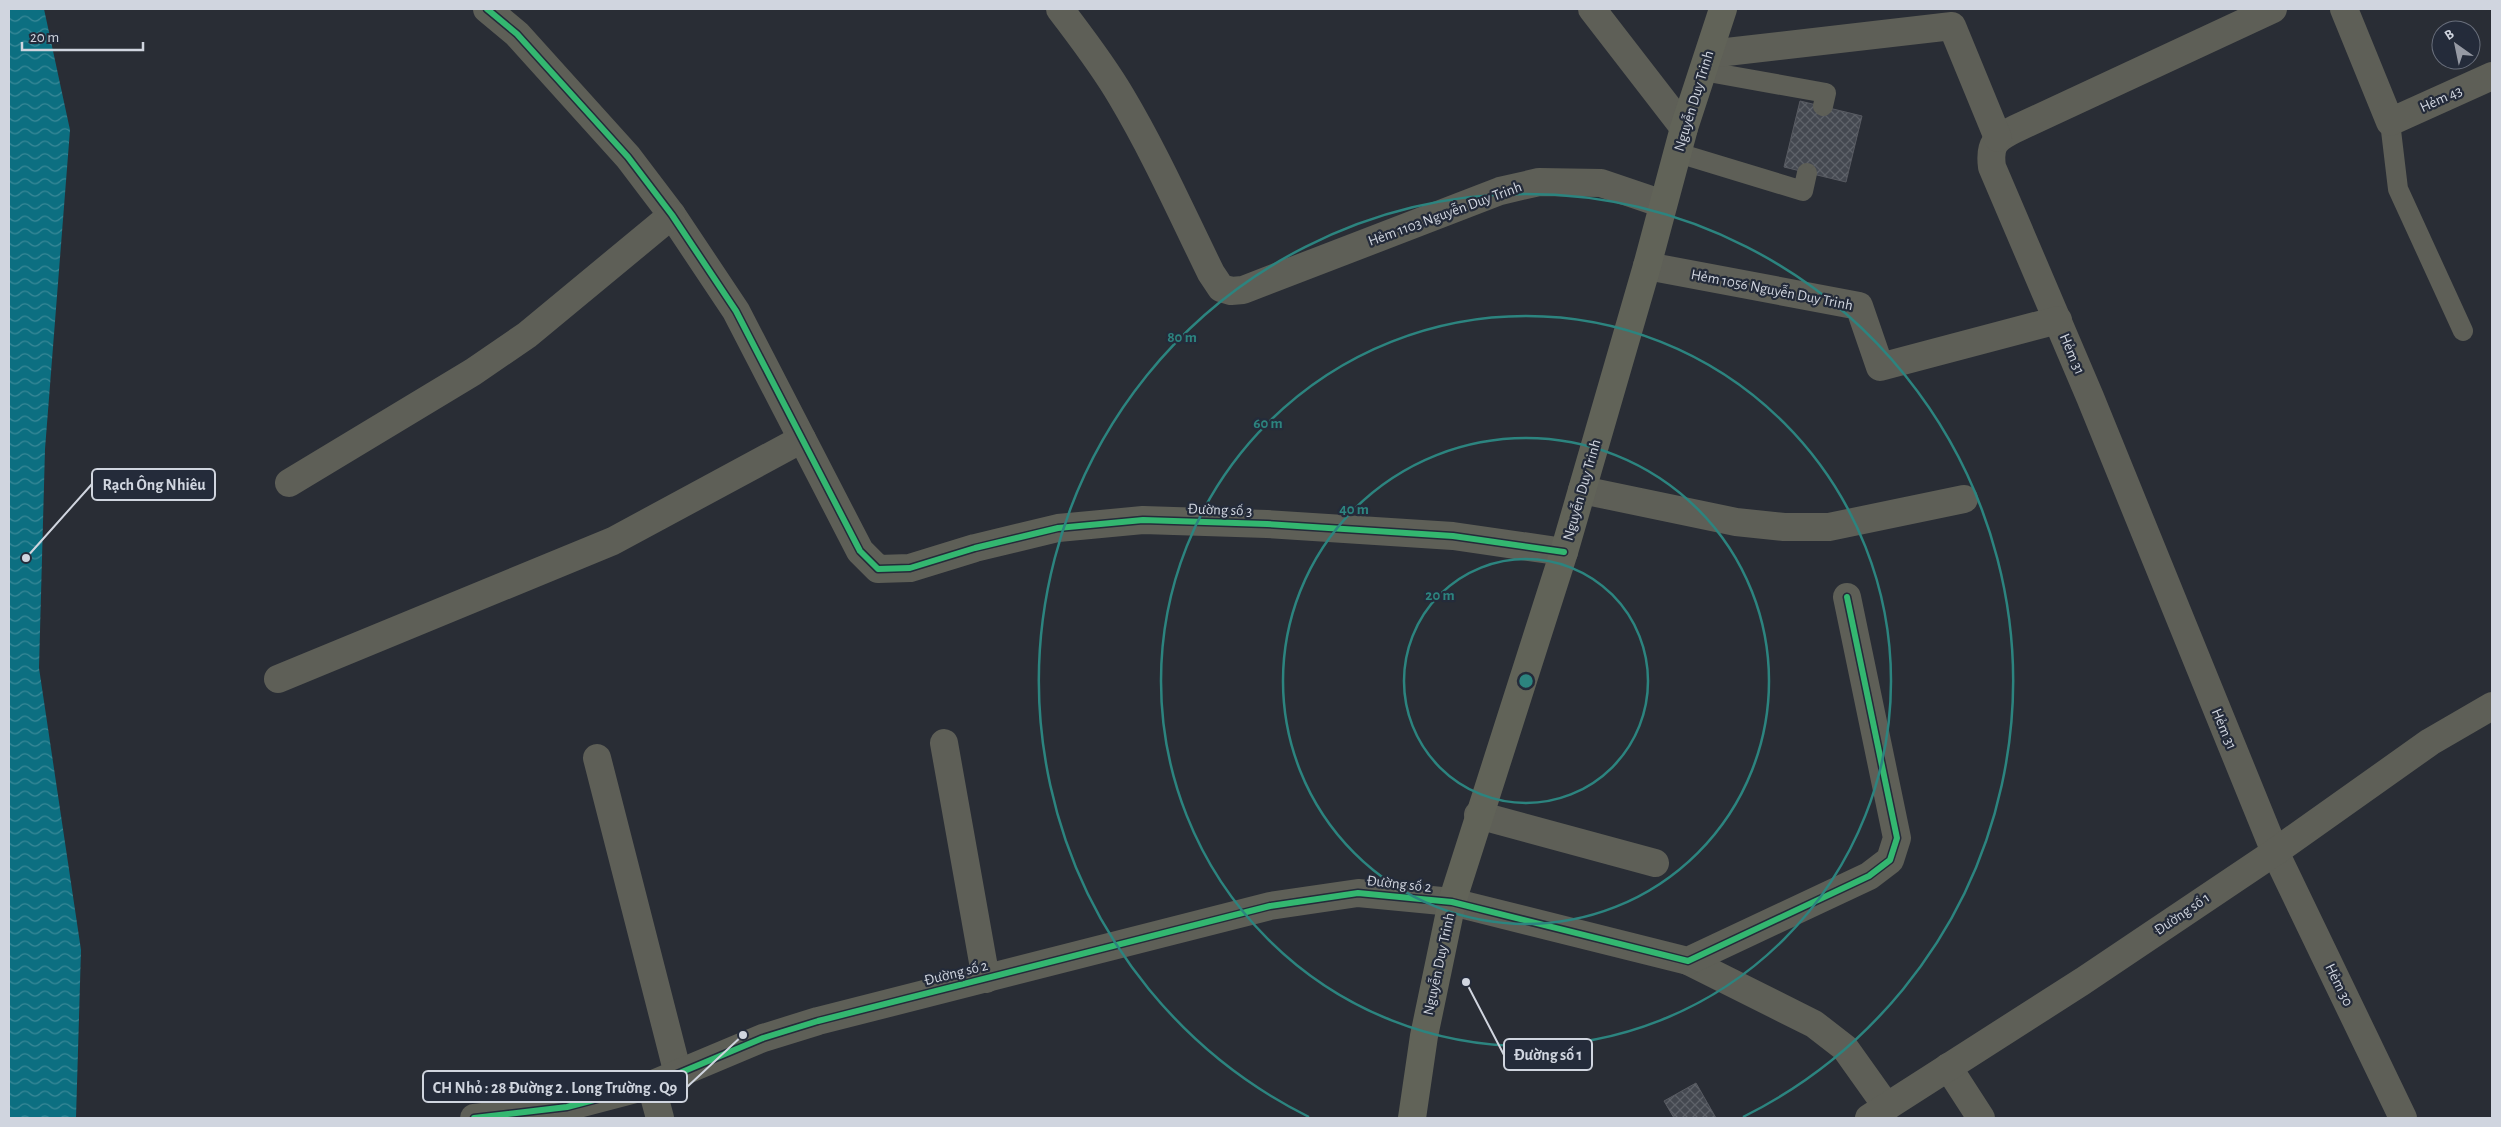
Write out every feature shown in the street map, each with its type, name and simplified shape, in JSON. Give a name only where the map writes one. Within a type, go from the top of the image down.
[{"type":"main road","name":"Nguyễn Duy Trinh","points":[[1412,1118],[1424,1036],[1452,902],[1478,815],[1564,552],[1647,266],[1681,140],[1723,9]]},
{"type":"street","points":[[278,680],[613,540],[802,439],[736,311],[672,215],[628,157],[517,34],[487,9]]},
{"type":"street","name":"Hẻm 1103 Nguyễn Duy Trinh","points":[[1060,9],[1092,50],[1120,94],[1144,136],[1211,273],[1221,288],[1232,291],[1243,290],[1500,191],[1539,182],[1601,183],[1663,204]]},
{"type":"street","points":[[1592,9],[1681,140]]},
{"type":"street","points":[[1706,63],[1952,26],[1998,138],[2273,9]]},
{"type":"street","points":[[2344,9],[2390,122]]},
{"type":"street","name":"Hẻm 43","points":[[2390,122],[2492,76]]},
{"type":"street","name":"Hẻm 31","points":[[1998,138],[1990,152],[1992,167],[2058,320],[2275,852]]},
{"type":"street","points":[[289,483],[473,372],[527,335],[672,215]]},
{"type":"street","name":"Hẻm 1056 Nguyễn Duy Trinh","points":[[1647,266],[1859,306],[1880,367],[2058,320]]},
{"type":"street","name":"Đường số 3","points":[[802,439],[860,551],[878,569],[910,568],[976,548],[1058,528],[1143,520],[1266,524],[1453,536],[1564,552]]},
{"type":"street","points":[[1582,490],[1736,522],[1784,527],[1829,527],[1964,499]]},
{"type":"street","points":[[1688,961],[1869,876],[1890,860],[1897,838],[1847,597]]},
{"type":"street","name":"Đường số 1","points":[[1878,1112],[2083,981],[2275,852],[2430,742],[2492,706]]},
{"type":"street","points":[[944,743],[986,979]]},
{"type":"street","points":[[597,758],[678,1074]]},
{"type":"street","points":[[1478,815],[1655,863]]},
{"type":"street","name":"Hẻm 30","points":[[2275,852],[2403,1118]]},
{"type":"street","name":"Đường số 2","points":[[474,1118],[514,1116],[567,1107],[651,1085],[763,1038],[818,1021],[1270,906],[1358,893],[1452,902],[1688,961],[1814,1024],[1845,1048],[1878,1112]]},
{"type":"street","points":[[1948,1067],[1981,1118]]},
{"type":"street","points":[[651,1085],[660,1118]]},
{"type":"lane","points":[[1706,63],[1826,93],[1823,106]]},
{"type":"lane","points":[[2390,122],[2398,189],[2463,331]]},
{"type":"lane","points":[[1681,140],[1802,191],[1807,173]]},
{"type":"water","points":[[9,9],[44,9],[70,130],[45,449],[39,668],[81,950],[76,1118],[9,1118]]},
{"type":"building","points":[[1800,101],[1862,116],[1846,182],[1784,167]]},
{"type":"building","points":[[1696,1083],[1716,1118],[1674,1118],[1664,1101]]},
{"type":"cycle path","points":[[487,9],[517,34],[628,157],[672,215],[736,311],[860,551],[878,569],[910,568],[975,548],[1058,528],[1143,520],[1267,524],[1453,536],[1564,552]]},
{"type":"cycle path","points":[[474,1118],[567,1107],[651,1085],[763,1038],[818,1021],[1270,906],[1358,893],[1452,902],[1688,961],[1869,876],[1890,860],[1897,838],[1847,597]]},
{"type":"place","name":"Rạch Ông Nhiêu","points":[[26,558]]},
{"type":"place","name":"Đường số 1","points":[[1466,982]]},
{"type":"place","name":"CH Nhỏ : 28 Đường 2 . Long Trường . Q9","points":[[743,1035]]}]
